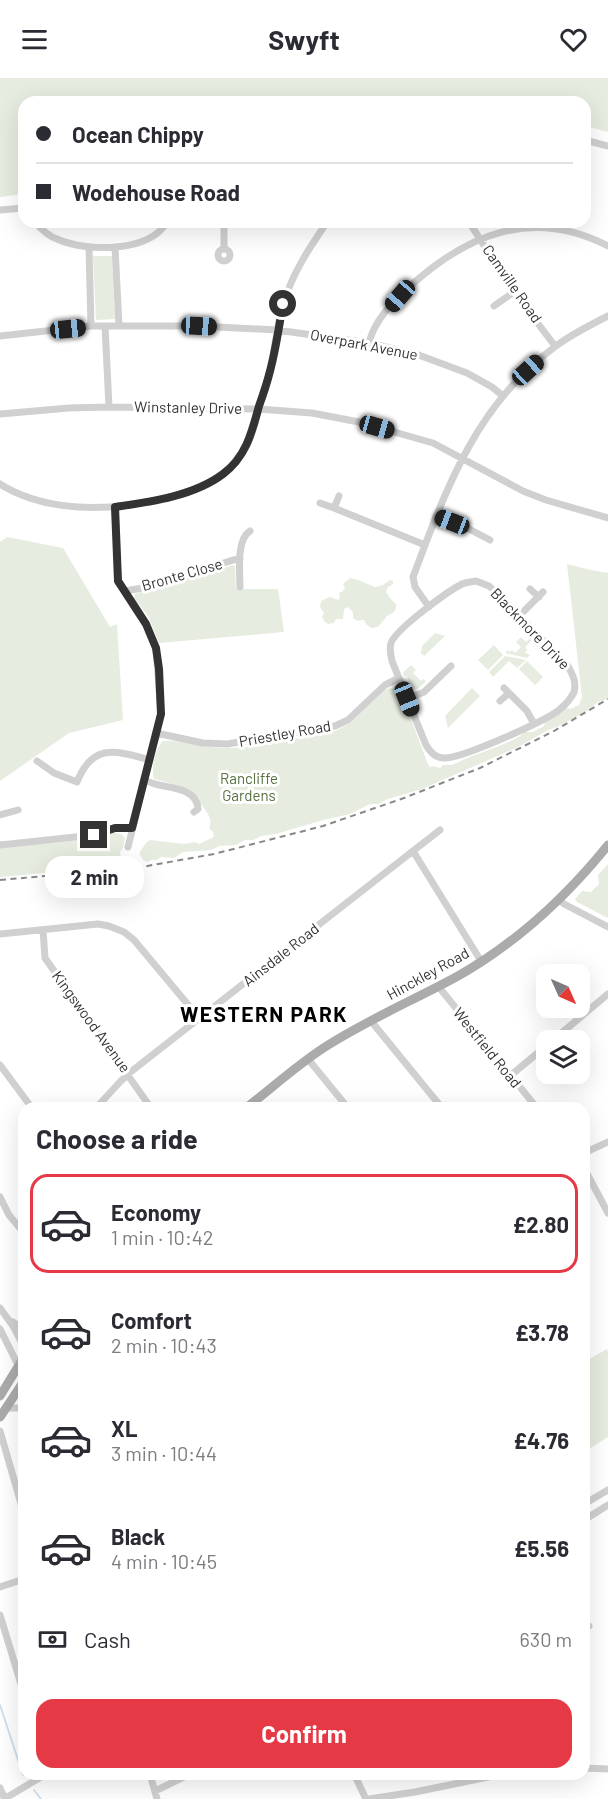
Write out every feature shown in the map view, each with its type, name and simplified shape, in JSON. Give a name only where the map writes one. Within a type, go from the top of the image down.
[{"type":"main road","name":"Hinckley Road","points":[[254,1102],[308,1059],[334,1042],[481,961],[522,932],[559,899],[608,845]]},
{"type":"main road","points":[[0,1396],[18,1367]]},
{"type":"main road","points":[[0,1417],[18,1389]]},
{"type":"street","points":[[591,142],[608,146]]},
{"type":"street","points":[[0,210],[18,208]]},
{"type":"street","points":[[40,228],[55,239],[89,247],[115,247],[143,242],[157,234],[162,228]]},
{"type":"street","points":[[224,228],[224,249]]},
{"type":"street","points":[[0,484],[45,502],[94,508],[145,502],[182,493],[219,477],[234,464],[250,437],[270,371],[277,330],[289,288],[300,263],[323,228]]},
{"type":"street","name":"Camville Road","points":[[473,228],[497,268],[555,346]]},
{"type":"street","points":[[369,343],[372,331],[400,296],[434,266],[481,239],[514,228],[546,228],[578,233],[608,246]]},
{"type":"street","points":[[89,247],[91,326]]},
{"type":"street","points":[[115,247],[119,326]]},
{"type":"street","points":[[494,306],[514,292]]},
{"type":"street","points":[[429,607],[415,587],[413,577],[462,457],[481,424],[503,396],[555,346],[608,316]]},
{"type":"street","name":"Overpark Avenue","points":[[0,336],[91,326],[199,326],[277,330],[393,348],[442,363],[479,379],[503,396]]},
{"type":"street","points":[[105,326],[109,407]]},
{"type":"street","name":"Winstanley Drive","points":[[0,414],[109,407],[258,409],[312,413],[358,422],[433,443],[523,491],[608,518]]},
{"type":"street","points":[[334,508],[339,496]]},
{"type":"street","points":[[320,503],[425,545]]},
{"type":"street","points":[[115,507],[118,581],[146,624],[156,648],[161,714],[128,847]]},
{"type":"street","points":[[436,516],[490,540]]},
{"type":"street","name":"Bronte Close","points":[[240,587],[241,548],[246,533],[250,531]]},
{"type":"street","name":"Bronte Close","points":[[125,591],[154,586],[240,559]]},
{"type":"street","name":"Blackmore Drive","points":[[476,581],[489,586],[568,666],[574,677],[575,689],[570,699],[559,710],[534,724],[458,756],[445,758],[433,754],[426,745],[391,656],[391,643],[400,630],[429,607],[461,585],[476,581]]},
{"type":"street","points":[[519,616],[541,594],[530,589]]},
{"type":"street","points":[[407,699],[424,692],[451,666]]},
{"type":"street","name":"Priestley Road","points":[[156,734],[203,743],[227,744],[335,726],[348,720],[375,693],[399,678]]},
{"type":"street","points":[[500,701],[506,691],[527,711],[534,724]]},
{"type":"street","points":[[39,766],[76,785],[84,766],[99,754],[121,753],[150,760]]},
{"type":"street","points":[[144,780],[158,785],[180,788],[194,800],[199,811]]},
{"type":"street","points":[[0,815],[18,810]]},
{"type":"street","points":[[0,845],[94,835],[115,828],[132,828]]},
{"type":"street","name":"Ainsdale Road","points":[[102,1102],[128,1074],[440,830]]},
{"type":"street","points":[[413,850],[481,961]]},
{"type":"street","points":[[559,899],[564,904],[608,927]]},
{"type":"street","points":[[0,934],[98,924],[124,932],[141,948],[200,1019]]},
{"type":"street","name":"Kingswood Avenue","points":[[43,930],[45,958],[147,1102]]},
{"type":"street","name":"Westfield Road","points":[[438,986],[532,1102]]},
{"type":"street","points":[[565,1030],[608,994]]},
{"type":"street","points":[[371,1021],[437,1102]]},
{"type":"street","points":[[510,1076],[536,1054]]},
{"type":"street","points":[[308,1059],[343,1102]]},
{"type":"street","points":[[0,1065],[28,1102]]},
{"type":"street","points":[[590,1150],[608,1142]]},
{"type":"street","points":[[590,1179],[608,1213]]},
{"type":"street","points":[[0,1197],[9,1215],[18,1226]]},
{"type":"street","points":[[0,1308],[18,1337]]},
{"type":"street","points":[[6,1317],[18,1326]]},
{"type":"street","points":[[0,1329],[18,1355]]},
{"type":"street","points":[[6,1408],[18,1408]]},
{"type":"street","points":[[0,1431],[18,1493]]},
{"type":"street","points":[[590,1500],[608,1490]]},
{"type":"street","points":[[590,1516],[608,1505]]},
{"type":"street","points":[[0,1587],[18,1581]]},
{"type":"street","points":[[0,1615],[18,1674]]},
{"type":"street","points":[[590,1768],[608,1769]]},
{"type":"street","points":[[0,1788],[4,1799],[35,1780]]},
{"type":"street","points":[[152,1780],[156,1795],[180,1780]]},
{"type":"street","points":[[357,1780],[368,1799],[473,1780]]},
{"type":"green space","points":[[0,78],[608,78],[608,132],[591,128],[591,96],[18,96],[18,194],[0,197]]},
{"type":"green space","points":[[93,256],[112,256],[115,319],[96,320]]},
{"type":"green space","points":[[7,537],[63,548],[110,627],[117,624],[123,720],[69,733],[0,781],[0,542]]},
{"type":"green space","name":"Rancliffe Gardens","points":[[567,564],[608,573],[608,699],[598,702],[587,711],[518,747],[422,789],[378,804],[370,804],[350,814],[253,840],[245,840],[236,845],[183,852],[174,858],[161,857],[157,860],[144,861],[140,852],[150,840],[199,844],[214,837],[209,828],[209,817],[196,798],[177,786],[154,779],[154,759],[163,741],[228,748],[268,744],[335,731],[349,724],[386,689],[395,688],[401,692],[427,762],[430,767],[440,768],[504,744],[524,732],[533,732],[544,726],[546,719],[566,708],[571,709],[579,705],[582,697]]},
{"type":"green space","points":[[235,566],[236,589],[278,589],[284,632],[159,643],[148,616],[134,598],[135,594]]},
{"type":"green space","points":[[350,578],[375,587],[390,580],[393,581],[386,592],[396,604],[396,608],[378,627],[371,628],[364,620],[353,618],[353,612],[348,607],[344,609],[343,619],[336,619],[334,623],[328,624],[324,621],[322,617],[324,613],[320,607],[321,601],[330,597],[338,600],[339,593],[345,588],[343,584]]},
{"type":"green space","points":[[435,633],[445,636],[424,656],[421,653],[422,646]]},
{"type":"green space","points":[[532,636],[541,645],[538,647],[531,641],[525,647],[527,650],[525,653],[530,655],[527,658],[505,653],[512,650],[515,653],[521,647],[516,642],[521,637],[526,642]]},
{"type":"green space","points":[[494,645],[503,655],[488,670],[478,660]]},
{"type":"green space","points":[[505,656],[526,660],[517,668],[509,661],[493,677],[489,672]]},
{"type":"green space","points":[[527,661],[543,677],[535,685],[519,669]]},
{"type":"green space","points":[[411,665],[416,670],[413,673],[421,681],[423,679],[426,681],[418,689],[410,688],[407,676],[403,673]]},
{"type":"green space","points":[[472,688],[480,696],[448,728],[445,716]]},
{"type":"green space","points":[[114,831],[125,838],[120,852],[122,866],[0,877],[0,848],[92,839]]},
{"type":"green space","points":[[608,864],[608,918],[575,899],[582,891],[591,892],[599,884],[598,875]]},
{"type":"green space","points":[[607,1349],[608,1437],[590,1448],[590,1359]]},
{"type":"waterway","points":[[0,1705],[18,1760]]},
{"type":"waterway","points":[[34,1790],[41,1799]]},
{"type":"railway","points":[[0,880],[136,868],[214,854],[323,826],[404,798],[480,768],[554,731],[608,699]]},
{"type":"district","name":"WESTERN PARK","points":[[264,1015]]},
{"type":"route","points":[[94,835],[115,828],[132,828],[161,714],[156,648],[146,624],[118,581],[115,507],[182,493],[213,481],[234,464],[243,451],[254,426],[270,371],[283,304]]}]
